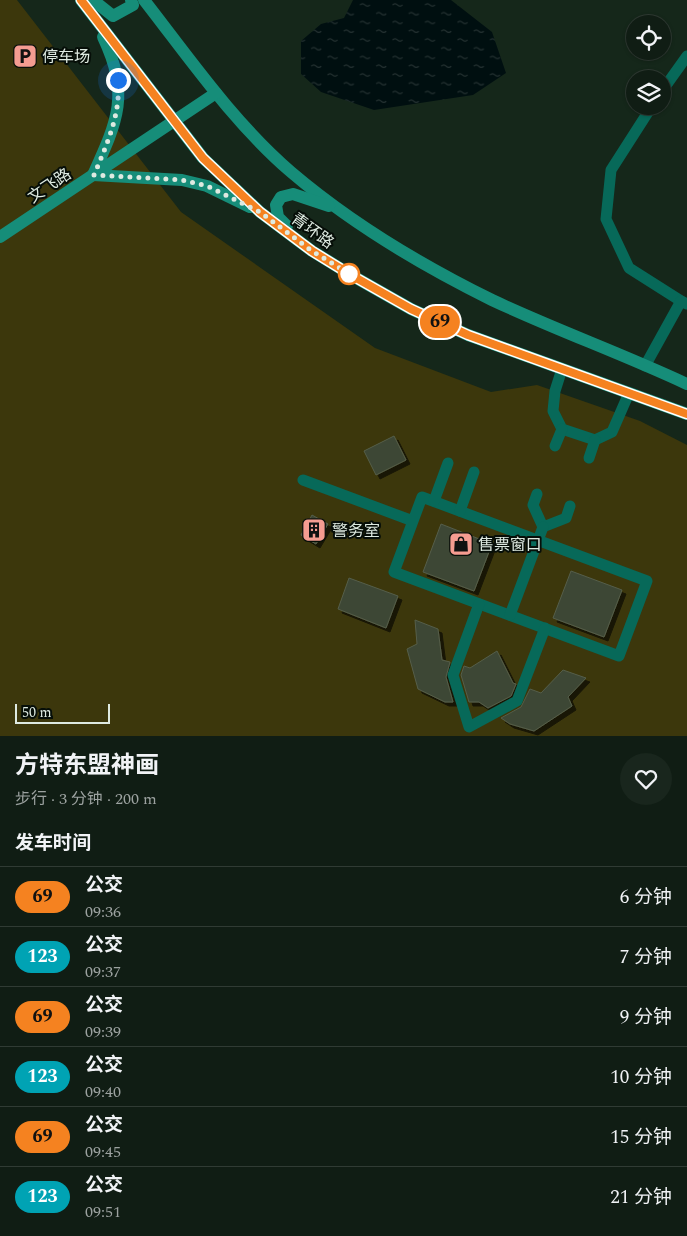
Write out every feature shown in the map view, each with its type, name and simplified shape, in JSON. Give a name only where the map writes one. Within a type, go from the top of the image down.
[{"type":"main road","name":"青环路","points":[[81,0],[203,158],[260,212],[312,251],[411,309],[468,335],[687,414]]},
{"type":"main road","points":[[93,0],[113,16],[133,5],[131,0]]},
{"type":"main road","name":"青环路","points":[[144,0],[240,123],[290,172],[338,210],[385,242],[439,273],[494,300],[687,384]]},
{"type":"main road","points":[[91,14],[111,55],[118,80],[119,94],[117,111],[109,140],[94,175],[182,180],[207,186],[260,212]]},
{"type":"main road","name":"文飞路","points":[[0,237],[216,93]]},
{"type":"main road","points":[[312,251],[278,217],[276,205],[281,197],[292,194],[338,210]]},
{"type":"street","points":[[671,78],[687,56]]},
{"type":"street","points":[[645,366],[684,302],[629,268],[606,219],[611,170],[646,115]]},
{"type":"street","points":[[562,369],[555,391],[553,412],[562,429],[595,440]]},
{"type":"street","points":[[588,458],[595,440],[612,432],[630,393]]},
{"type":"street","points":[[555,446],[562,429]]},
{"type":"street","points":[[434,501],[448,463]]},
{"type":"street","points":[[460,511],[474,472]]},
{"type":"street","points":[[303,480],[413,521]]},
{"type":"street","points":[[510,615],[543,527],[533,505],[537,494]]},
{"type":"street","points":[[422,497],[460,511],[647,581],[619,656],[394,572],[422,497]]},
{"type":"street","points":[[543,527],[566,518],[570,506]]},
{"type":"street","points":[[479,604],[453,675],[467,732],[517,701],[545,628]]},
{"type":"shaded area","points":[[0,0],[17,0],[181,212],[375,348],[491,392],[537,385],[640,421],[687,445],[687,736],[0,736]]},
{"type":"water","points":[[353,0],[451,0],[492,32],[506,73],[473,95],[374,110],[321,92],[301,74],[301,41],[321,24],[344,18]]},
{"type":"building","points":[[394,436],[406,460],[376,475],[364,451]]},
{"type":"building","name":"警务室","points":[[312,515],[328,524],[316,544],[301,535]]},
{"type":"building","points":[[441,524],[492,544],[474,591],[423,572]]},
{"type":"building","points":[[571,571],[622,590],[604,637],[553,618]]},
{"type":"building","points":[[349,578],[398,596],[386,628],[338,609]]},
{"type":"building","points":[[415,620],[438,629],[442,660],[450,662],[446,677],[453,702],[445,702],[418,689],[407,649],[417,644]]},
{"type":"building","points":[[497,651],[513,683],[516,684],[511,696],[488,708],[479,702],[469,702],[461,675],[464,666],[470,668]]},
{"type":"building","points":[[563,670],[586,678],[568,697],[572,706],[534,731],[510,724],[501,718],[521,707],[530,689],[541,693]]},
{"type":"bus line","name":"69","points":[[81,0],[203,158],[260,212],[312,251],[411,309],[468,335],[687,414]]},
{"type":"place","name":"停车场","points":[[25,56]]},
{"type":"place","name":"警务室","points":[[314,530]]},
{"type":"place","name":"售票窗口","points":[[461,544]]},
{"type":"route","points":[[118,80],[117,111],[109,140],[94,175],[182,180],[207,186],[260,212],[312,251],[351,275],[349,274]]}]
